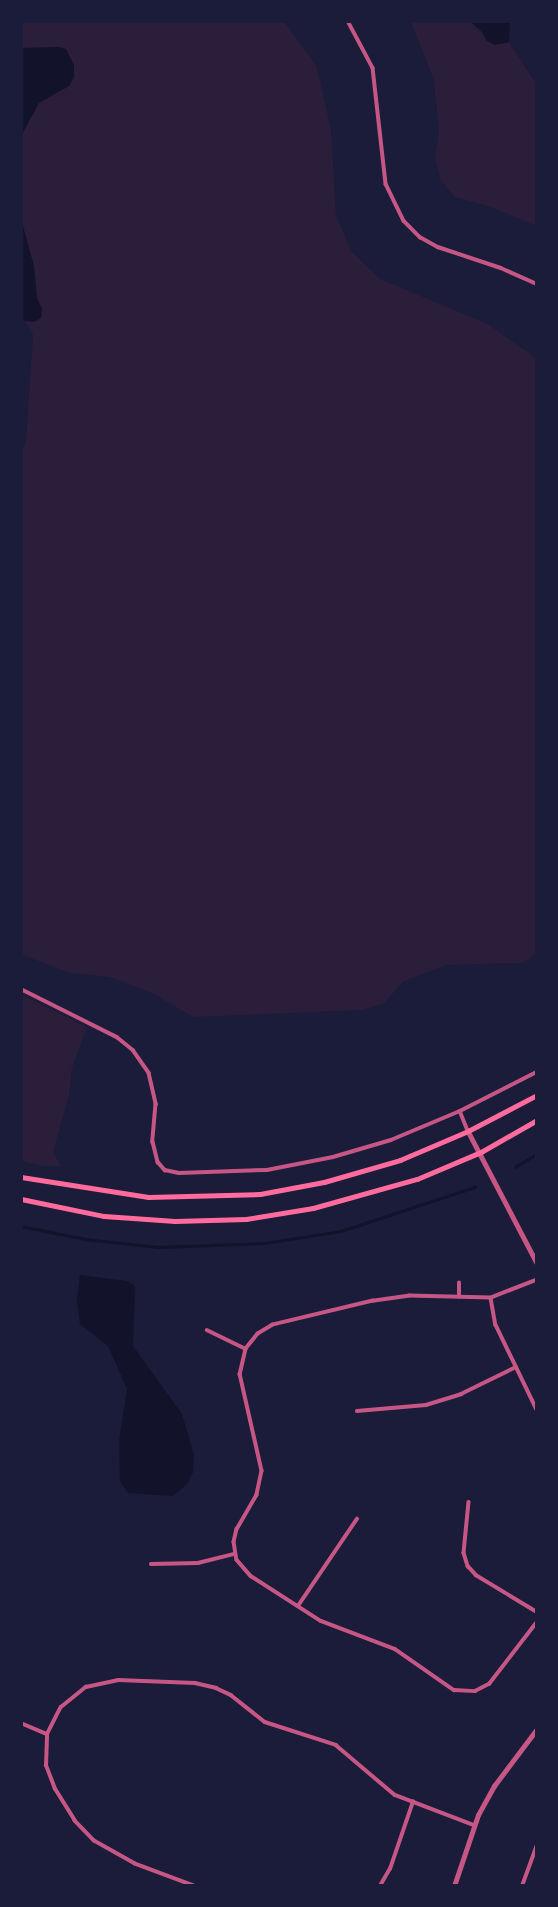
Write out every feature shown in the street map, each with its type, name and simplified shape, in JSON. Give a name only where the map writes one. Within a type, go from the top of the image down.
[{"type":"main road","points":[[21,1177],[148,1197],[260,1194],[324,1182],[400,1160],[468,1131],[537,1095]]},
{"type":"main road","points":[[21,1199],[104,1216],[175,1221],[246,1219],[365,1195],[417,1179],[481,1152],[537,1120]]},
{"type":"street","points":[[348,21],[373,68],[387,189],[404,221],[420,237],[438,247],[537,284]]},
{"type":"street","points":[[21,989],[117,1037],[133,1050],[149,1073],[156,1104],[153,1142],[158,1162],[165,1170],[199,1174],[267,1170],[333,1157],[391,1140],[460,1111],[537,1072]]},
{"type":"street","points":[[460,1111],[537,1263]]},
{"type":"street","points":[[537,1280],[491,1297],[410,1296],[279,1323],[263,1330],[246,1349],[240,1367],[241,1382],[261,1454],[262,1471],[257,1495],[237,1529],[234,1554],[251,1576],[328,1624],[395,1648],[441,1684],[463,1691],[475,1690],[489,1684],[537,1622]]},
{"type":"street","points":[[459,1283],[459,1297]]},
{"type":"street","points":[[491,1297],[496,1325],[537,1410]]},
{"type":"street","points":[[207,1330],[246,1349]]},
{"type":"street","points":[[357,1411],[426,1405],[461,1394],[516,1367]]},
{"type":"street","points":[[468,1502],[464,1553],[468,1566],[537,1612]]},
{"type":"street","points":[[298,1606],[357,1519]]},
{"type":"street","points":[[151,1564],[198,1563],[234,1554]]},
{"type":"street","points":[[194,1886],[125,1860],[82,1829],[51,1780],[45,1759],[47,1734],[66,1701],[94,1684],[118,1680],[202,1684],[231,1695],[272,1725],[336,1745],[388,1790],[474,1825]]},
{"type":"street","points":[[21,1723],[47,1734]]},
{"type":"street","points":[[454,1886],[474,1825],[494,1786],[537,1729]]},
{"type":"street","points":[[380,1886],[390,1869],[413,1802]]},
{"type":"street","points":[[522,1886],[537,1845]]},
{"type":"shaded area","points":[[21,21],[284,21],[316,65],[331,129],[336,216],[352,252],[380,279],[488,324],[537,359],[537,953],[523,963],[446,965],[404,981],[383,1004],[361,1010],[193,1017],[152,993],[110,977],[69,973],[21,954],[21,453],[26,442],[33,335],[21,314]]},
{"type":"shaded area","points":[[411,21],[470,21],[495,45],[509,42],[537,85],[537,226],[488,206],[455,197],[441,181],[435,158],[439,132],[434,81]]},
{"type":"shaded area","points":[[470,21],[510,21],[509,42],[495,45],[487,41]]},
{"type":"shaded area","points":[[21,48],[66,49],[74,65],[74,77],[69,86],[39,103],[21,136]]},
{"type":"shaded area","points":[[21,219],[34,266],[37,298],[42,309],[41,318],[34,322],[24,321],[21,314]]},
{"type":"shaded area","points":[[21,994],[87,1027],[72,1068],[69,1095],[53,1152],[61,1166],[43,1166],[21,1161]]},
{"type":"shaded area","points":[[80,1275],[127,1281],[135,1286],[133,1346],[182,1414],[194,1455],[193,1472],[188,1483],[173,1496],[128,1493],[120,1481],[119,1441],[127,1389],[108,1346],[80,1324],[77,1300]]},
{"type":"waterway","points":[[515,1167],[537,1154]]},
{"type":"waterway","points":[[21,1226],[85,1239],[158,1247],[265,1243],[341,1231],[475,1187]]}]
